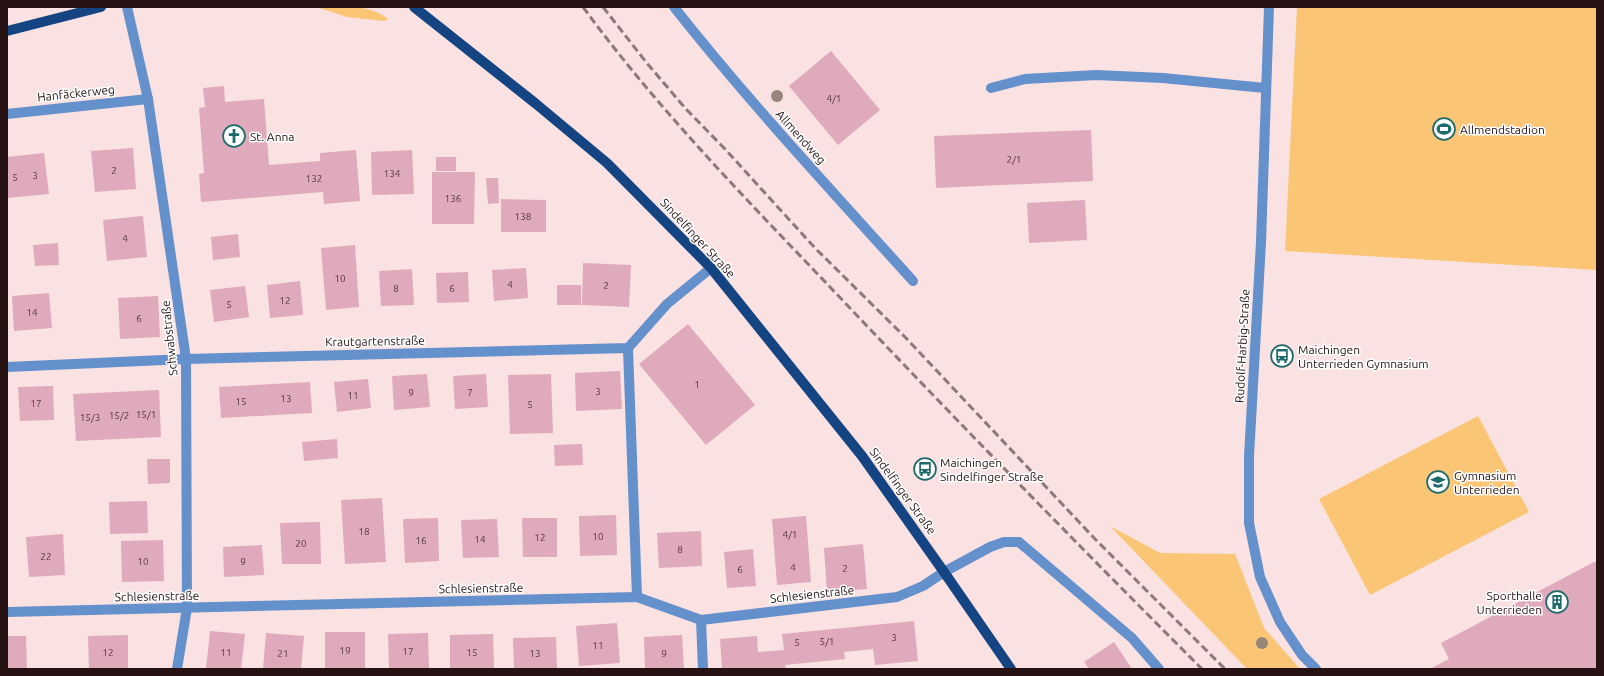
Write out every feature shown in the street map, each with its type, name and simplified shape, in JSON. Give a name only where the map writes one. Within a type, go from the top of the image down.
[{"type":"main road","points":[[7,30],[101,7]]},
{"type":"main road","name":"Sindelfinger Straße","points":[[414,7],[607,162],[711,268],[862,456],[1011,669]]},
{"type":"street","name":"Schwabstraße","points":[[127,7],[148,99],[186,359],[187,608],[177,669]]},
{"type":"street","name":"Allmendweg","points":[[674,7],[786,140],[913,281]]},
{"type":"street","name":"Rudolf-Harbig-Straße","points":[[1269,7],[1265,88],[1261,242],[1249,456],[1249,523],[1260,577],[1280,622],[1302,655],[1316,669]]},
{"type":"street","points":[[992,88],[1025,79],[1096,75],[1163,78],[1265,88]]},
{"type":"street","name":"Hanfäckerweg","points":[[7,114],[148,99]]},
{"type":"street","points":[[638,597],[628,348],[667,304],[711,268]]},
{"type":"street","name":"Krautgartenstraße","points":[[7,367],[186,359],[628,348]]},
{"type":"street","points":[[944,572],[997,544],[1004,542],[1019,542],[1132,638],[1159,669]]},
{"type":"street","name":"Schlesienstraße","points":[[7,612],[638,597],[701,620],[897,597],[923,586],[944,572]]},
{"type":"street","points":[[701,620],[703,669]]},
{"type":"shaded area","points":[[316,7],[363,8],[372,10],[388,19],[384,21],[347,17]]},
{"type":"shaded area","name":"Allmendstadion","points":[[1297,7],[1597,7],[1597,270],[1285,251]]},
{"type":"shaded area","points":[[1478,416],[1529,512],[1370,595],[1319,499]]},
{"type":"shaded area","points":[[1110,526],[1160,553],[1235,554],[1264,628],[1300,669],[1247,669]]},
{"type":"building","points":[[831,51],[880,110],[838,145],[789,86]]},
{"type":"building","name":"St. Anna","points":[[224,86],[225,102],[264,99],[269,165],[320,161],[320,153],[356,150],[360,201],[324,204],[323,192],[201,202],[199,174],[204,173],[199,108],[205,107],[203,88]]},
{"type":"building","points":[[1091,130],[1093,181],[936,188],[934,136]]},
{"type":"building","points":[[133,148],[136,189],[95,192],[91,151]]},
{"type":"building","points":[[412,150],[414,194],[372,195],[371,152]]},
{"type":"building","points":[[44,153],[49,194],[7,198],[7,157]]},
{"type":"building","points":[[436,157],[456,157],[456,171],[436,171]]},
{"type":"building","points":[[432,172],[475,172],[474,224],[432,224]]},
{"type":"building","points":[[486,178],[498,178],[499,203],[488,204]]},
{"type":"building","points":[[501,199],[546,200],[546,232],[501,232]]},
{"type":"building","points":[[1085,200],[1087,240],[1029,243],[1027,203]]},
{"type":"building","points":[[143,216],[147,257],[107,261],[103,220]]},
{"type":"building","points":[[238,234],[240,257],[213,260],[211,237]]},
{"type":"building","points":[[58,243],[59,265],[35,266],[33,245]]},
{"type":"building","points":[[355,245],[359,307],[326,310],[321,248]]},
{"type":"building","points":[[583,263],[631,265],[629,307],[582,305]]},
{"type":"building","points":[[526,268],[528,298],[494,301],[492,270]]},
{"type":"building","points":[[412,269],[414,305],[381,306],[379,271]]},
{"type":"building","points":[[468,272],[469,302],[437,303],[436,273]]},
{"type":"building","points":[[300,281],[303,315],[270,318],[267,285]]},
{"type":"building","points":[[557,285],[581,285],[581,305],[557,305]]},
{"type":"building","points":[[245,286],[249,317],[214,322],[210,290]]},
{"type":"building","points":[[49,293],[52,328],[14,331],[12,296]]},
{"type":"building","points":[[158,296],[160,337],[120,339],[118,298]]},
{"type":"building","points":[[688,324],[755,405],[706,445],[639,364]]},
{"type":"building","points":[[620,371],[622,409],[576,411],[575,373]]},
{"type":"building","points":[[427,374],[430,407],[394,410],[392,376]]},
{"type":"building","points":[[486,374],[488,407],[455,409],[453,376]]},
{"type":"building","points":[[551,374],[553,433],[510,434],[508,375]]},
{"type":"building","points":[[368,379],[371,408],[337,412],[334,382]]},
{"type":"building","points":[[310,382],[312,413],[221,418],[219,387]]},
{"type":"building","points":[[53,386],[54,420],[20,421],[18,387]]},
{"type":"building","points":[[159,390],[161,437],[76,441],[73,394]]},
{"type":"building","points":[[337,439],[338,458],[304,461],[302,442]]},
{"type":"building","points":[[582,444],[583,465],[555,466],[554,445]]},
{"type":"building","points":[[147,459],[170,459],[170,483],[148,484]]},
{"type":"building","points":[[382,498],[386,562],[345,564],[341,500]]},
{"type":"building","points":[[147,501],[148,533],[110,534],[109,502]]},
{"type":"building","points":[[616,515],[617,555],[580,556],[579,516]]},
{"type":"building","points":[[806,516],[811,582],[777,585],[772,519]]},
{"type":"building","points":[[438,518],[439,561],[405,563],[403,519]]},
{"type":"building","points":[[522,518],[557,518],[557,557],[523,557]]},
{"type":"building","points":[[497,519],[499,557],[463,558],[461,520]]},
{"type":"building","points":[[320,522],[321,564],[282,564],[280,523]]},
{"type":"building","points":[[701,531],[702,566],[659,568],[657,533]]},
{"type":"building","points":[[63,534],[65,575],[29,577],[26,537]]},
{"type":"building","points":[[163,540],[164,581],[122,582],[121,541]]},
{"type":"building","points":[[863,544],[867,589],[827,592],[824,548]]},
{"type":"building","points":[[262,545],[264,575],[224,577],[223,547]]},
{"type":"building","points":[[753,549],[756,586],[727,588],[724,552]]},
{"type":"building","name":"Sporthalle Unterrieden","points":[[1594,562],[1597,562],[1597,669],[1430,669],[1449,659],[1441,643]]},
{"type":"building","points":[[914,621],[918,661],[875,665],[873,649],[844,652],[845,659],[785,665],[786,669],[722,669],[720,639],[757,636],[758,652],[784,650],[782,634]]},
{"type":"building","points":[[617,623],[620,663],[579,666],[576,626]]},
{"type":"building","points":[[210,631],[245,634],[241,669],[206,669]]},
{"type":"building","points":[[325,632],[365,632],[365,669],[325,669]]},
{"type":"building","points":[[266,633],[304,636],[301,669],[263,669]]},
{"type":"building","points":[[428,633],[429,669],[389,669],[388,634]]},
{"type":"building","points":[[493,634],[494,669],[450,669],[450,635]]},
{"type":"building","points":[[128,635],[128,669],[89,669],[88,636]]},
{"type":"building","points":[[682,635],[684,669],[645,669],[644,637]]},
{"type":"building","points":[[7,636],[26,636],[27,669],[7,669]]},
{"type":"building","points":[[556,637],[557,668],[514,669],[513,638]]},
{"type":"building","points":[[1114,642],[1132,669],[1089,669],[1084,662]]},
{"type":"railway","points":[[583,7],[641,81],[702,151],[968,431],[1202,669]]},
{"type":"railway","points":[[603,7],[646,62],[685,108],[725,149],[815,248],[906,338],[1095,539],[1225,669]]},
{"type":"place","name":"Allmendstadion","points":[[1444,129]]},
{"type":"place","name":"St. Anna","points":[[234,136]]},
{"type":"place","name":"Maichingen Unterrieden Gymnasium","points":[[1282,356]]},
{"type":"place","name":"Maichingen Sindelfinger Straße","points":[[925,469]]},
{"type":"place","name":"Gymnasium Unterrieden","points":[[1438,482]]},
{"type":"place","name":"Sporthalle Unterrieden","points":[[1557,602]]}]
